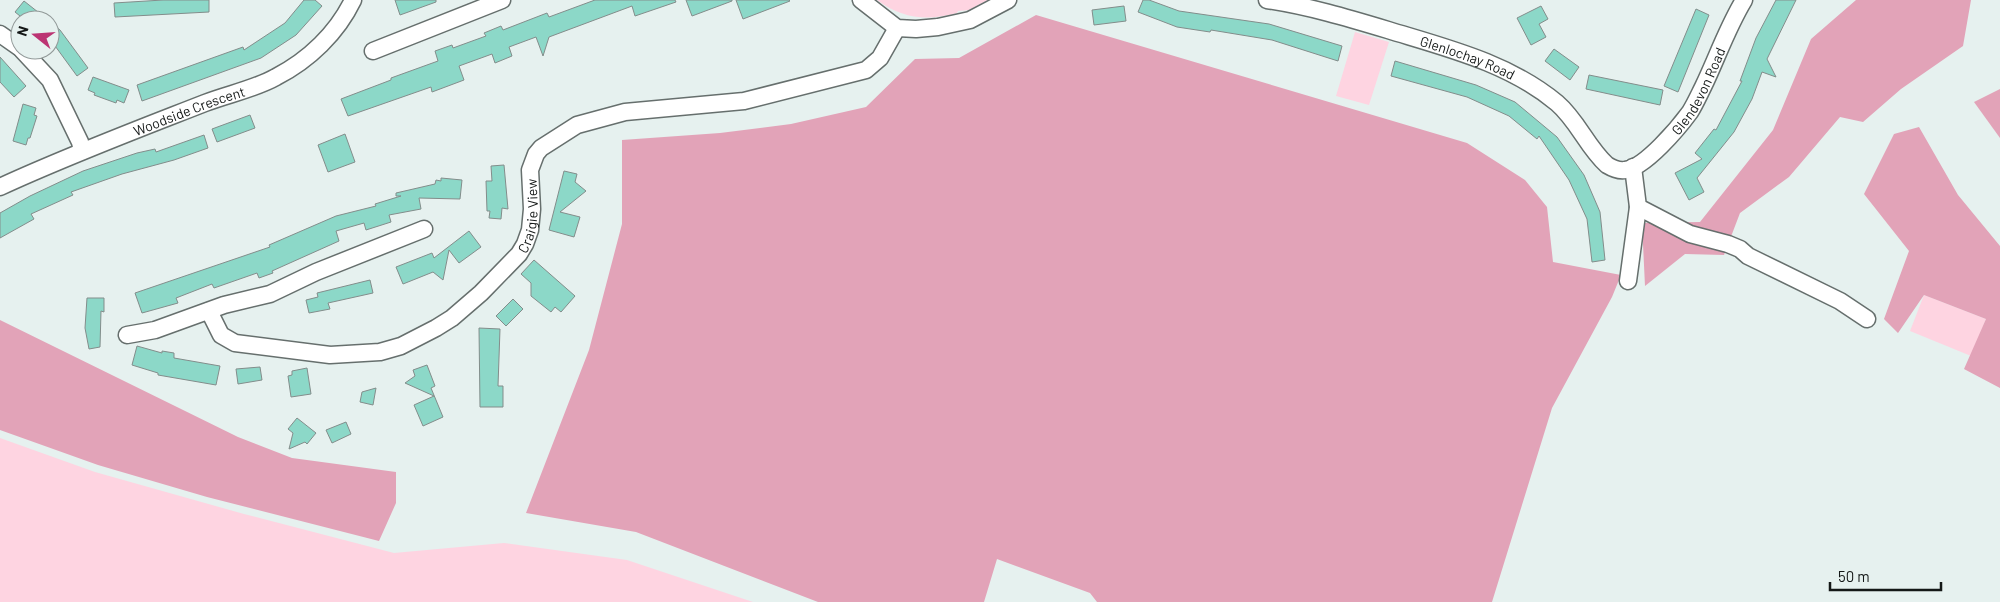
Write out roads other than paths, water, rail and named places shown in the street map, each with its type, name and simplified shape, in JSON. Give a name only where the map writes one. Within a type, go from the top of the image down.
[{"type":"street","name":"Woodside Crescent","points":[[0,187],[82,151],[207,102],[276,78],[300,62],[329,37],[353,0]]},
{"type":"street","points":[[373,51],[502,0]]},
{"type":"street","points":[[861,0],[897,28],[938,27],[970,20],[1008,0]]},
{"type":"street","name":"Glenlochay Road","points":[[1267,0],[1305,7],[1458,51],[1513,74],[1536,88],[1566,112],[1607,165],[1624,170],[1634,167]]},
{"type":"street","name":"Glendevon Road","points":[[1634,167],[1651,156],[1691,111],[1713,66],[1733,18],[1744,0]]},
{"type":"street","name":"Craigie View","points":[[209,311],[221,335],[234,343],[330,355],[380,352],[401,346],[452,318],[481,293],[519,254],[530,230],[532,209],[530,170],[536,154],[548,143],[577,125],[625,112],[744,101],[866,70],[880,58],[897,28]]},
{"type":"street","points":[[31,60],[50,80],[80,142],[82,151]]},
{"type":"street","points":[[1628,281],[1638,207],[1634,167]]},
{"type":"street","points":[[1638,207],[1690,234],[1740,249],[1748,256],[1840,301],[1867,319]]},
{"type":"street","points":[[127,335],[155,330],[224,305],[270,294],[316,272],[424,229]]}]
